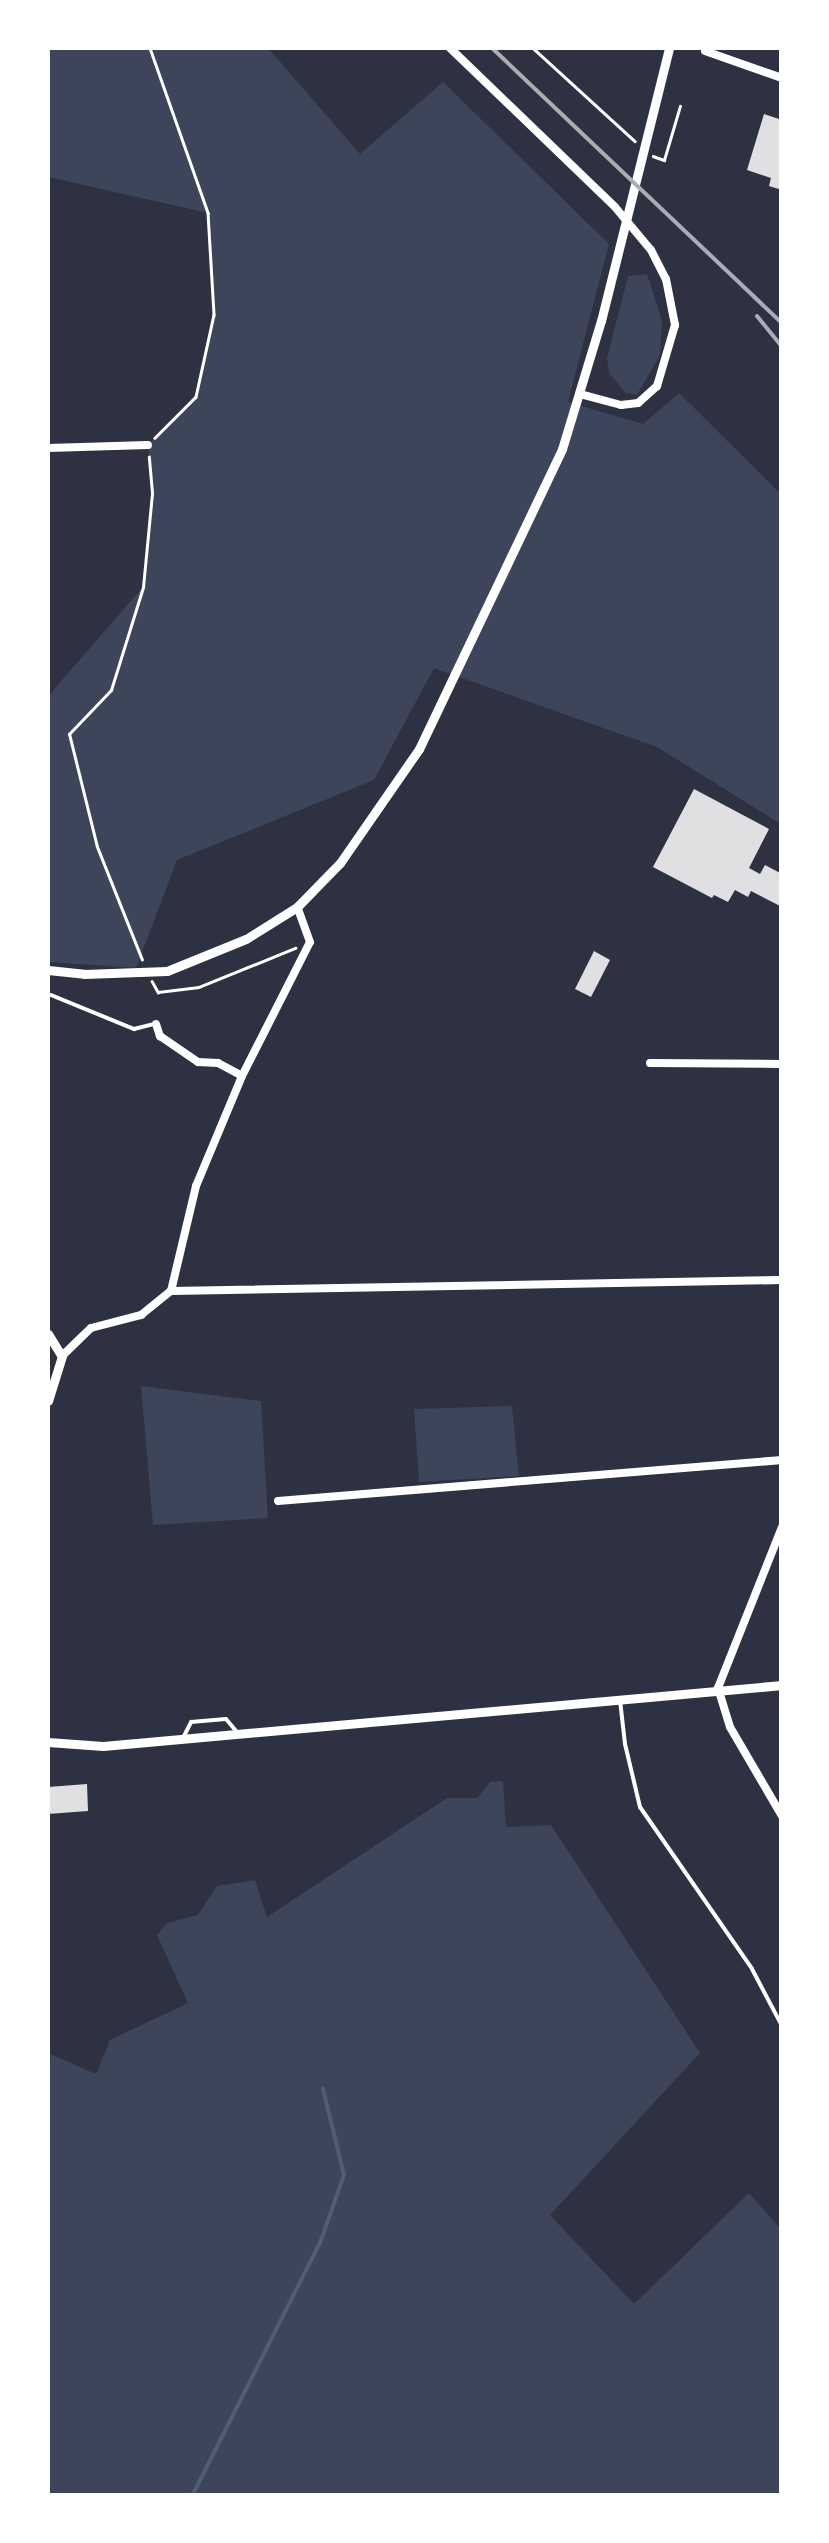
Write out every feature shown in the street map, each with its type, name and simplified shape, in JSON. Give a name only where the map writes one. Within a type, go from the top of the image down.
[{"type":"street","points":[[450,48],[614,207],[642,239],[666,279],[675,324],[656,386],[638,404],[621,406],[580,394]]},
{"type":"street","points":[[48,970],[148,974],[246,939],[297,907],[340,863],[419,749],[562,449],[580,394],[669,48]]},
{"type":"street","points":[[705,49],[782,78]]},
{"type":"street","points":[[48,448],[148,445]]},
{"type":"street","points":[[48,1401],[62,1356],[91,1328],[141,1315],[171,1290],[196,1186],[242,1076],[310,942],[297,907]]},
{"type":"street","points":[[156,1024],[160,1036],[198,1062],[218,1063],[242,1076]]},
{"type":"street","points":[[650,1064],[782,1064]]},
{"type":"street","points":[[171,1290],[782,1280]]},
{"type":"street","points":[[48,1334],[62,1356]]},
{"type":"street","points":[[278,1501],[782,1460]]},
{"type":"street","points":[[782,1526],[718,1688],[730,1728],[782,1816]]},
{"type":"street","points":[[48,1742],[103,1746],[620,1696],[782,1685]]},
{"type":"lane","points":[[52,995],[134,1029],[156,1024]]},
{"type":"lane","points":[[620,1696],[625,1744],[640,1807],[742,1955],[782,2026]]},
{"type":"path","points":[[150,48],[208,213],[214,314],[196,397],[148,445],[152,494],[143,588],[111,690],[69,734],[97,847],[158,992],[199,987],[310,942]]},
{"type":"path","points":[[533,48],[627,134]]},
{"type":"path","points":[[658,160],[664,160],[675,136],[680,106]]},
{"type":"shaded area","points":[[48,48],[268,48],[360,154],[443,82],[609,244],[568,402],[643,424],[679,393],[781,494],[781,824],[657,747],[434,668],[374,780],[177,860],[136,968],[48,962],[49,695],[143,587],[152,493],[148,445],[196,397],[214,314],[208,213],[48,177]]},
{"type":"shaded area","points":[[647,274],[662,320],[660,355],[637,395],[626,393],[609,373],[607,358],[628,276]]},
{"type":"shaded area","points":[[141,1386],[261,1401],[268,1518],[153,1525]]},
{"type":"shaded area","points":[[512,1406],[519,1476],[419,1482],[414,1409]]},
{"type":"shaded area","points":[[503,1781],[506,1827],[551,1825],[700,2053],[550,2215],[634,2304],[749,2193],[781,2229],[781,2495],[48,2495],[48,2053],[96,2074],[110,2040],[188,2003],[157,1935],[167,1923],[198,1915],[217,1886],[255,1880],[267,1917],[447,1798],[477,1798],[490,1782]]},
{"type":"building","points":[[764,114],[782,120],[782,190],[769,186],[771,178],[747,170]]},
{"type":"building","points":[[694,789],[769,829],[749,868],[760,874],[765,865],[782,874],[782,907],[751,891],[748,897],[735,890],[728,902],[714,895],[712,898],[653,867]]},
{"type":"building","points":[[594,951],[610,960],[591,997],[575,989]]},
{"type":"building","points":[[87,1784],[88,1811],[48,1814],[48,1787]]},
{"type":"waterway","points":[[192,2496],[320,2243],[344,2175],[323,2089]]},
{"type":"railway","points":[[492,48],[782,323]]},
{"type":"railway","points":[[757,316],[782,347]]}]
